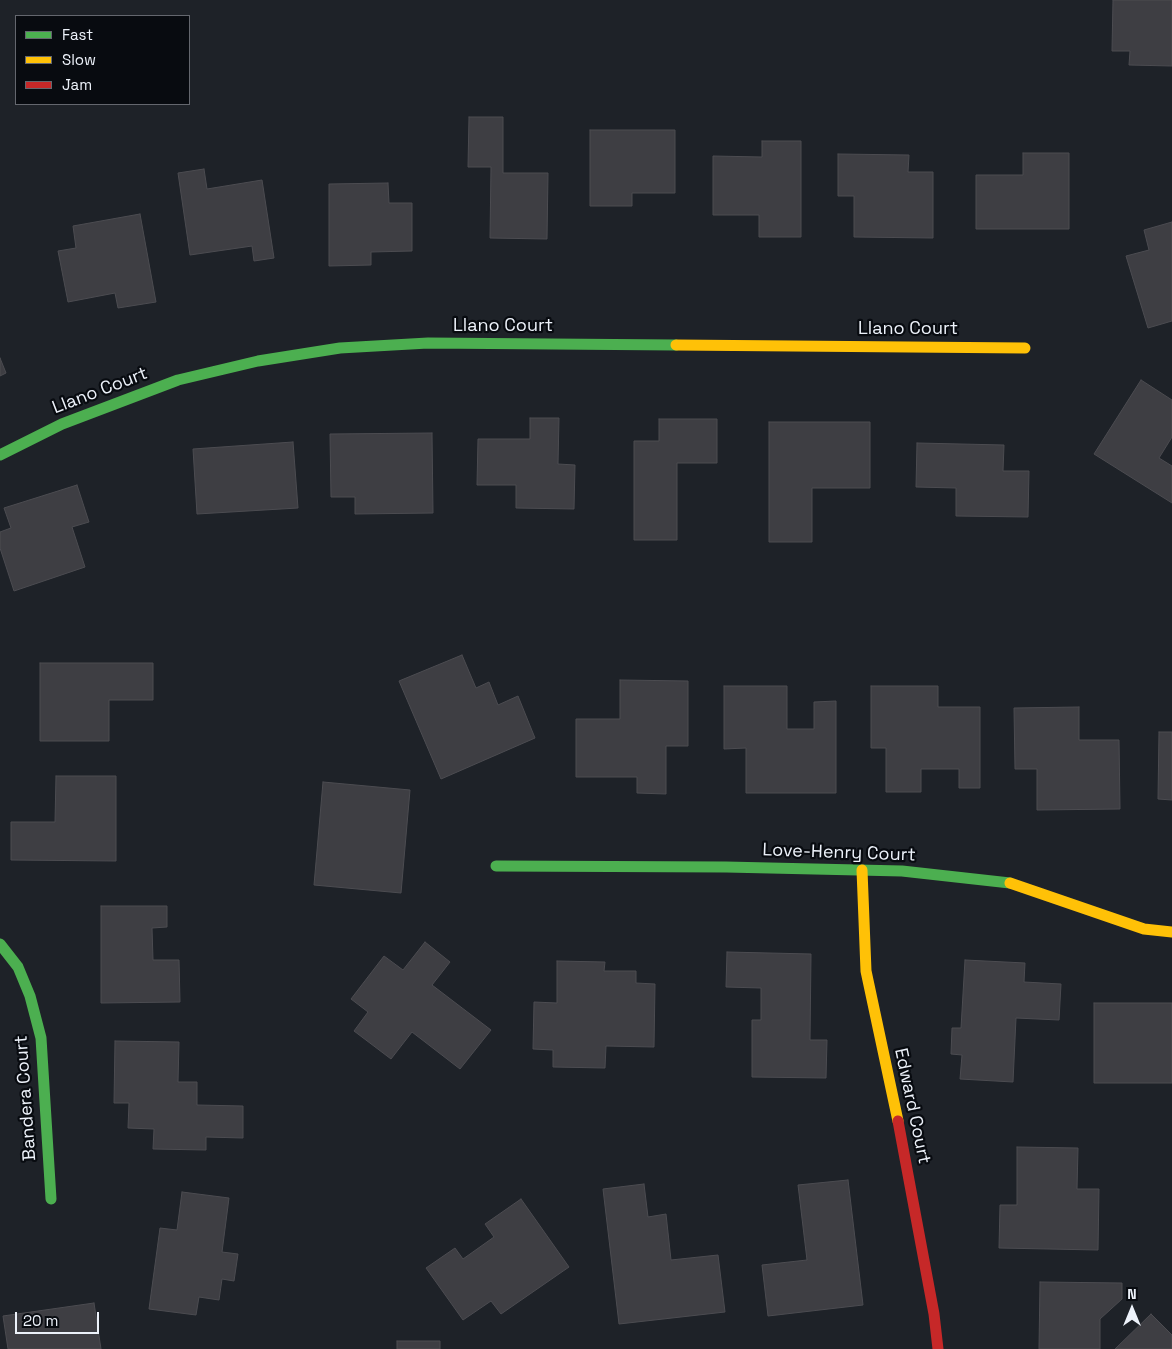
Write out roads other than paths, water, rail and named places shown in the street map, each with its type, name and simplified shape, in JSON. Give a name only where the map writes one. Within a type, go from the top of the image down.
[{"type":"street","name":"Llano Court","points":[[0,455],[62,424],[178,380],[258,361],[340,348],[428,343],[1025,348]]},
{"type":"street","name":"Love-Henry Court","points":[[496,866],[726,867],[902,871],[1008,882],[1144,929],[1172,932]]},
{"type":"street","name":"Edward Court","points":[[862,870],[866,972],[903,1146],[934,1314],[938,1349]]},
{"type":"street","name":"Bandera Court","points":[[0,944],[18,967],[30,996],[41,1038],[51,1199]]}]
